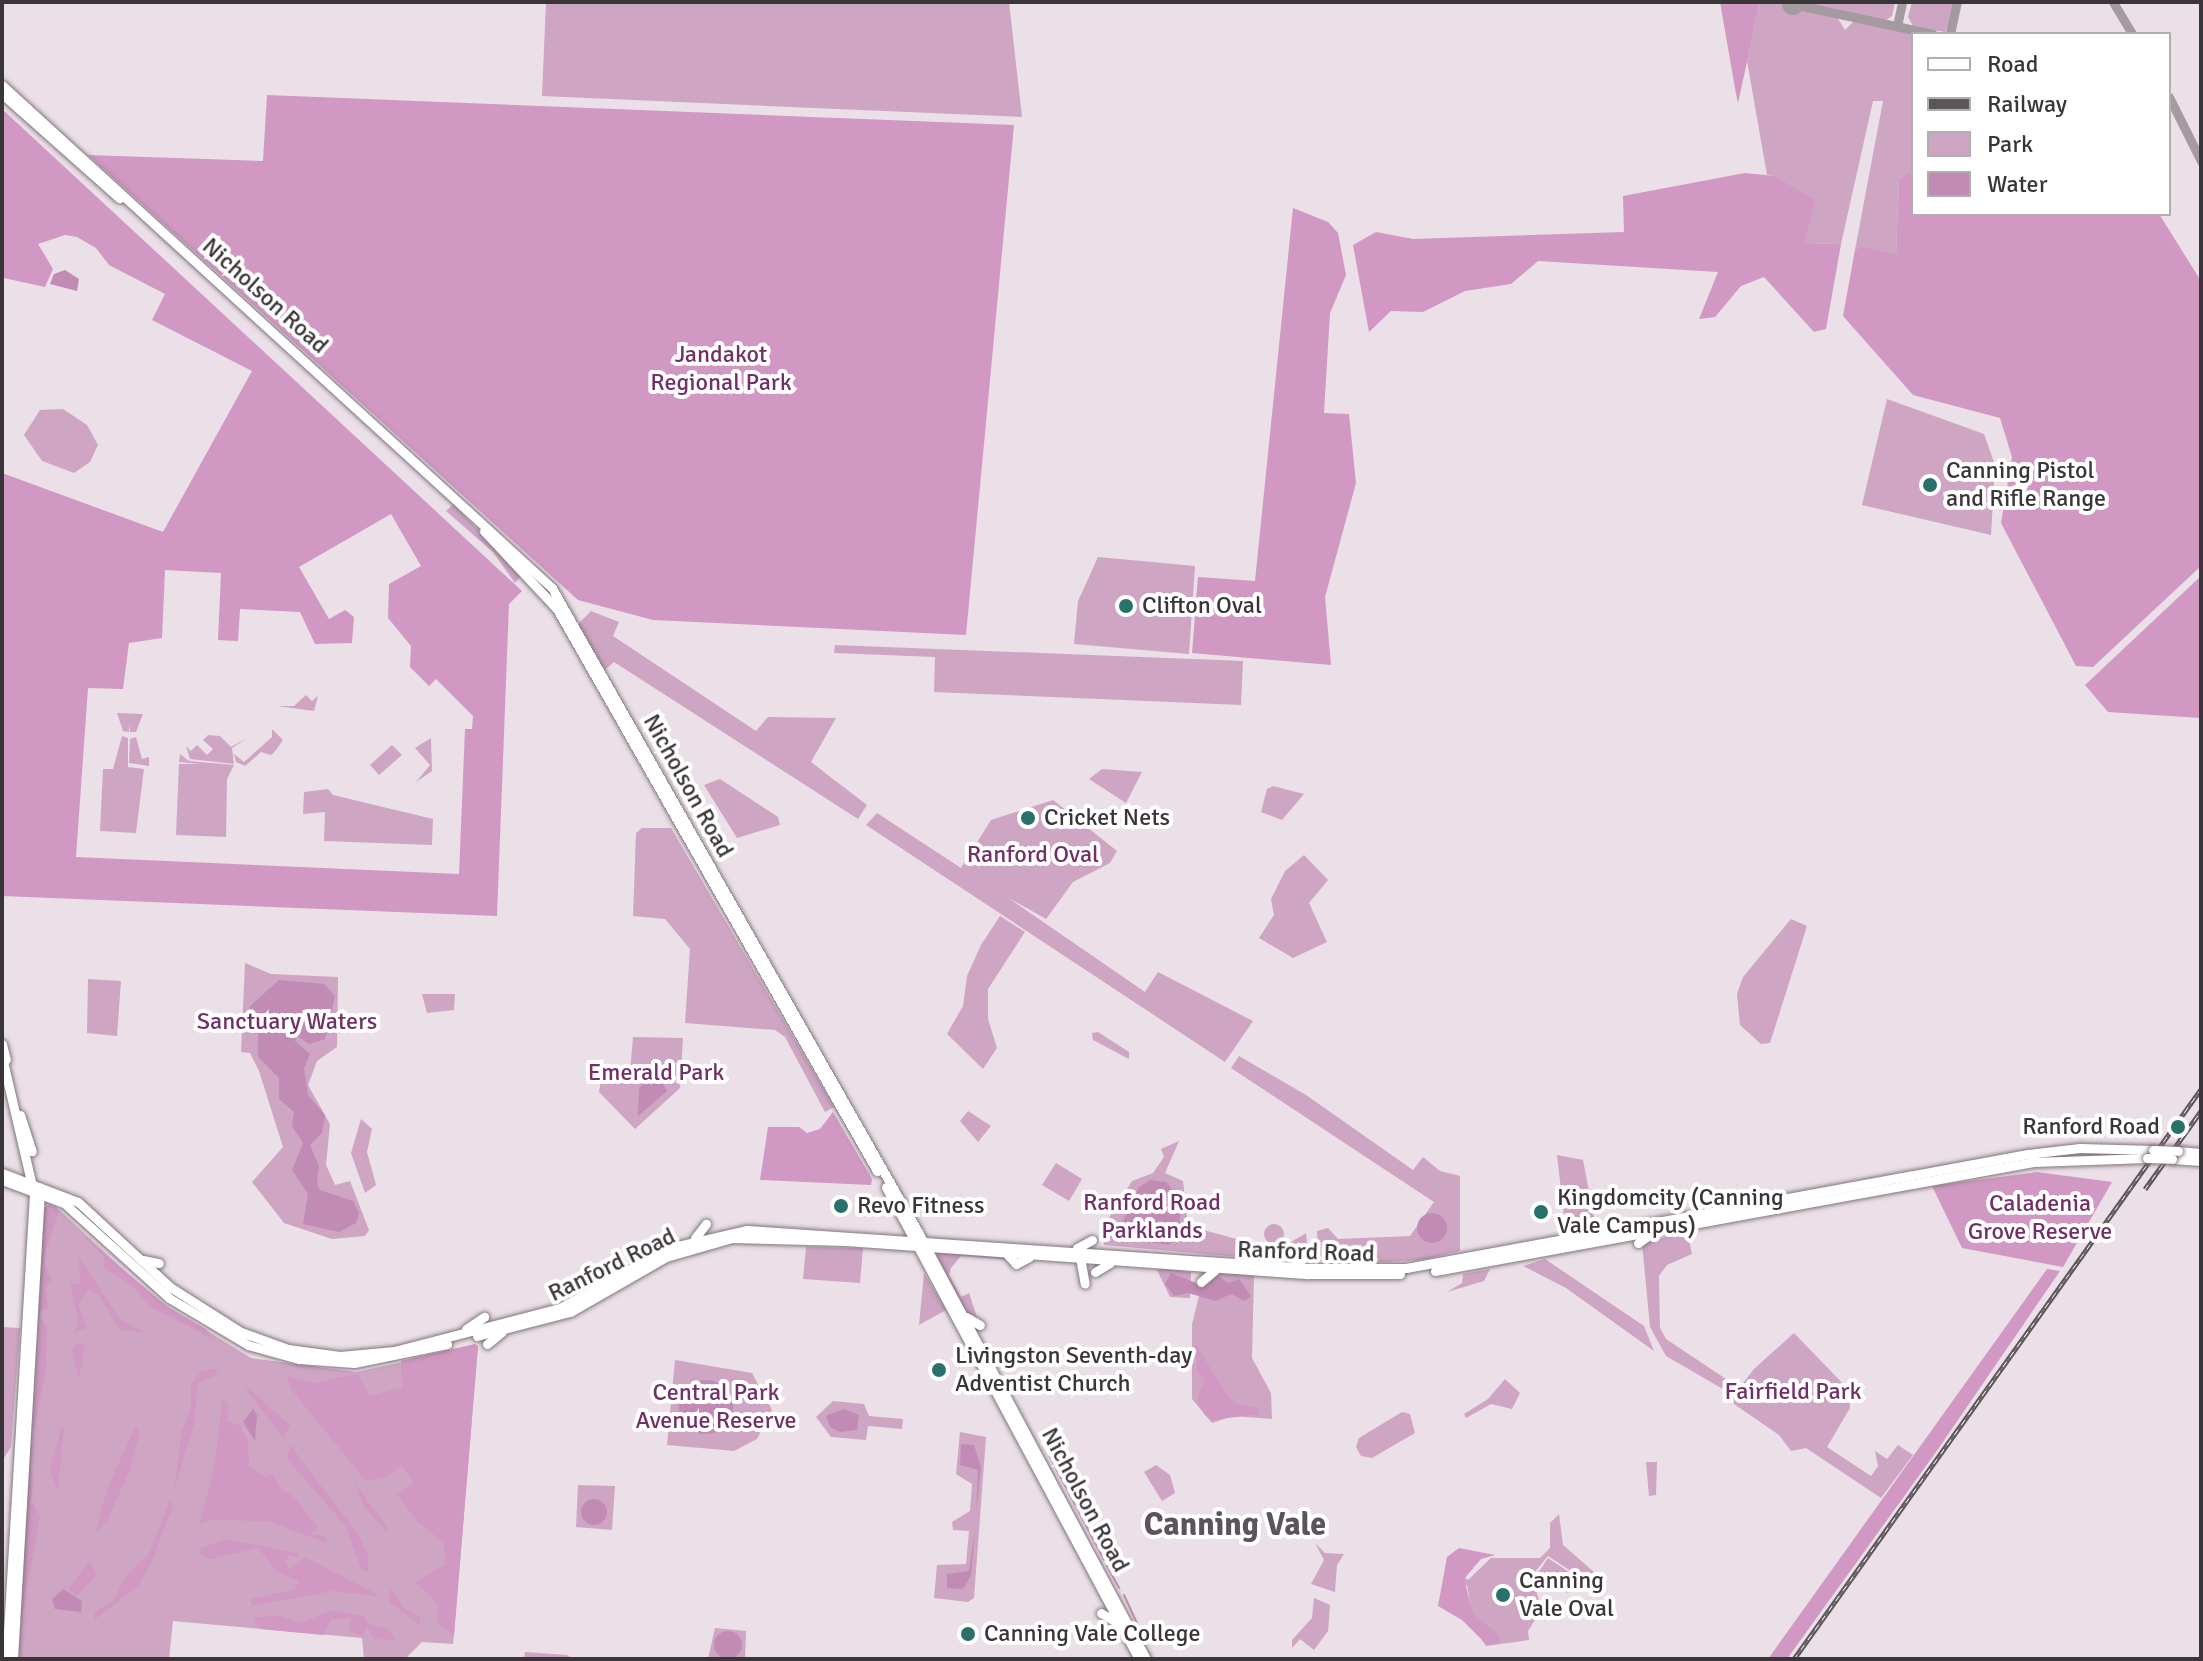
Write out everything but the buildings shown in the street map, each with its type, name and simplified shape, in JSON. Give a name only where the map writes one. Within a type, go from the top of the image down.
[{"type":"main road","name":"Nicholson Road","points":[[2,85],[539,572],[587,645],[899,1198],[943,1292],[1136,1655]]},
{"type":"main road","name":"Nicholson Road","points":[[2,94],[442,491],[552,602],[905,1223],[933,1259],[961,1312],[977,1329],[989,1362],[1146,1659]]},
{"type":"main road","points":[[525,580],[552,602]]},
{"type":"main road","points":[[715,875],[733,889]]},
{"type":"main road","points":[[2,1044],[36,1186],[37,1208],[20,1404],[6,1659]]},
{"type":"main road","points":[[844,1102],[860,1112]]},
{"type":"main road","points":[[19,1112],[36,1186]]},
{"type":"main road","name":"Ranford Road","points":[[5,1176],[21,1184],[36,1186],[64,1203],[187,1312],[269,1352],[326,1363],[380,1360],[570,1312],[646,1267],[710,1243],[766,1236],[919,1242],[1288,1266],[1428,1266],[2028,1154],[2080,1148],[2150,1154],[2201,1153]]},
{"type":"main road","name":"Ranford Road","points":[[5,1176],[84,1206],[140,1259],[202,1310],[288,1349],[369,1355],[566,1306],[633,1266],[693,1240],[747,1230],[866,1235],[1003,1252],[1016,1264],[1036,1254],[1077,1254],[1195,1269],[1406,1274],[2048,1160],[2150,1154]]},
{"type":"main road","name":"Ranford Road","points":[[2175,1155],[2201,1161]]},
{"type":"main road","points":[[5,1176],[26,1172],[29,1164]]},
{"type":"main road","points":[[21,1184],[37,1208]]},
{"type":"main road","points":[[1836,1196],[1844,1206],[1869,1191]]},
{"type":"main road","points":[[37,1208],[49,1198],[64,1203]]},
{"type":"main road","points":[[866,1235],[899,1233],[905,1223]]},
{"type":"main road","points":[[693,1240],[706,1224]]},
{"type":"main road","points":[[1638,1243],[1656,1230]]},
{"type":"main road","points":[[802,1247],[823,1239]]},
{"type":"main road","points":[[1085,1284],[1077,1254],[1092,1240]]},
{"type":"main road","points":[[933,1259],[941,1250],[980,1251]]},
{"type":"main road","points":[[1288,1266],[1310,1254]]},
{"type":"main road","points":[[140,1259],[159,1263]]},
{"type":"main road","points":[[1095,1272],[1122,1260]]},
{"type":"main road","points":[[1195,1269],[1208,1260]]},
{"type":"main road","points":[[1201,1282],[1219,1269]]},
{"type":"main road","points":[[456,1335],[484,1317]]},
{"type":"main road","points":[[13,1659],[29,1373],[28,1324]]},
{"type":"main road","points":[[487,1344],[508,1328]]},
{"type":"main road","points":[[989,1362],[1006,1372]]},
{"type":"main road","points":[[20,1404],[24,1374],[29,1373]]},
{"type":"main road","points":[[1026,1431],[1041,1442]]},
{"type":"main road","points":[[1101,1613],[1116,1621],[1136,1655]]},
{"type":"green space","points":[[546,2],[1009,2],[1022,117],[542,96]]},
{"type":"green space","points":[[1720,2],[1760,2],[1738,103],[1736,94]]},
{"type":"green space","points":[[1760,2],[1790,2],[1837,17],[1845,30],[1855,20],[1911,33],[1911,170],[1899,179],[1896,256],[1861,246],[1855,250],[1883,101],[1873,101],[1841,244],[1803,243],[1774,176],[1767,175],[1747,61]]},
{"type":"green space","points":[[1803,2],[1895,2],[1892,16],[1882,23]]},
{"type":"green space","points":[[1912,2],[1955,2],[1946,32],[1914,28],[1908,17]]},
{"type":"green space","name":"Jandakot Regional Park","points":[[267,95],[1014,125],[966,635],[653,620],[578,600],[88,155],[263,161]]},
{"type":"green space","points":[[2,109],[522,591],[509,604],[497,916],[2,896],[2,473],[163,532],[252,371],[152,320],[165,294],[109,265],[96,248],[77,237],[65,235],[38,244],[53,269],[45,287],[4,278],[2,313]],"holes":[[[391,514],[421,566],[389,584],[388,618],[411,646],[410,667],[429,686],[436,679],[473,716],[472,729],[465,729],[459,874],[76,857],[88,688],[123,689],[129,643],[162,638],[165,570],[221,573],[218,640],[238,641],[240,609],[300,612],[315,644],[352,643],[354,617],[345,610],[329,619],[299,567]]]},
{"type":"green space","points":[[1911,170],[1911,216],[2160,216],[2201,281],[2201,566],[2093,667],[2076,666],[2001,523],[2012,457],[2000,418],[1913,395],[1843,316],[1855,250],[1861,246],[1896,255],[1899,179]]},
{"type":"green space","points":[[1745,173],[1774,176],[1815,200],[1804,243],[1841,244],[1826,329],[1814,332],[1764,277],[1741,286],[1715,317],[1699,319],[1718,272],[1538,261],[1511,284],[1465,291],[1423,312],[1391,311],[1369,332],[1353,245],[1376,232],[1413,239],[1624,232],[1623,196]]},
{"type":"green space","points":[[1293,208],[1328,222],[1338,233],[1346,275],[1330,313],[1324,413],[1349,414],[1356,483],[1325,597],[1331,665],[1192,653],[1198,577],[1255,581]]},
{"type":"green space","name":"Canning Pistol and Rifle Range","points":[[1887,399],[1984,434],[1995,465],[1991,535],[1862,505]]},
{"type":"green space","points":[[63,409],[87,425],[98,445],[90,462],[74,473],[42,461],[24,435],[40,410]]},
{"type":"green space","points":[[453,504],[522,575],[515,583],[493,552],[446,511]]},
{"type":"green space","points":[[1098,557],[1195,566],[1189,654],[1074,644],[1078,601]]},
{"type":"green space","points":[[2201,576],[2201,718],[2108,712],[2085,685]]},
{"type":"green space","points":[[591,611],[619,622],[613,636],[756,731],[768,717],[836,718],[811,762],[867,805],[858,819],[614,662],[605,670],[578,624]]},
{"type":"green space","points":[[835,645],[1243,661],[1241,705],[934,692],[935,657],[834,653]]},
{"type":"green space","points":[[306,695],[312,701],[318,696],[314,711],[277,706],[294,706]]},
{"type":"green space","points":[[117,713],[143,714],[136,732],[130,732],[130,723],[129,732],[123,731]]},
{"type":"green space","points":[[272,729],[283,740],[271,755],[261,752],[245,766],[236,762],[234,754],[244,762],[272,737]]},
{"type":"green space","points":[[208,735],[220,736],[231,747],[247,738],[232,748],[234,764],[190,759],[186,746],[191,751],[197,745],[207,755],[213,749],[203,740]]},
{"type":"green space","points":[[122,736],[128,738],[128,767],[144,769],[136,833],[100,831],[103,769],[113,769]]},
{"type":"green space","points":[[136,737],[142,759],[149,757],[149,766],[129,763],[130,739]]},
{"type":"green space","points":[[431,738],[432,771],[416,782],[430,765],[415,748]]},
{"type":"green space","points":[[392,745],[402,755],[379,775],[370,765]]},
{"type":"green space","points":[[180,754],[189,761],[234,765],[227,779],[226,837],[176,835],[179,764],[201,764],[179,762]]},
{"type":"green space","points":[[1102,769],[1142,772],[1126,803],[1089,779]]},
{"type":"green space","points":[[720,779],[778,817],[780,825],[737,838],[704,785]]},
{"type":"green space","points":[[1273,786],[1304,794],[1282,820],[1261,812],[1267,789]]},
{"type":"green space","points":[[328,789],[333,795],[433,819],[432,845],[324,841],[325,812],[303,814],[304,792]]},
{"type":"green space","name":"Ranford Oval","points":[[1053,800],[1117,851],[1110,863],[1073,882],[1046,919],[1007,897],[1145,992],[1158,972],[1253,1021],[1225,1062],[866,825],[877,813],[961,868],[991,820]]},
{"type":"green space","points":[[642,828],[671,828],[834,1107],[825,1112],[785,1037],[775,1030],[685,1023],[690,949],[665,919],[633,916],[636,833]]},
{"type":"green space","points":[[1304,855],[1328,880],[1309,903],[1327,942],[1293,958],[1259,938],[1274,915],[1271,899],[1285,871]]},
{"type":"green space","points":[[1000,916],[1025,932],[988,989],[988,1019],[997,1048],[983,1069],[947,1034],[963,1006],[967,976],[981,945]]},
{"type":"green space","points":[[1791,919],[1807,926],[1770,1043],[1761,1044],[1740,1025],[1737,994],[1743,977]]},
{"type":"green space","name":"Sanctuary Waters","points":[[245,963],[271,974],[338,977],[337,1047],[317,1061],[308,1085],[330,1124],[326,1165],[335,1185],[350,1181],[369,1230],[365,1236],[332,1239],[284,1223],[252,1182],[283,1147],[259,1071],[250,1053],[241,1052]]},
{"type":"green space","points":[[88,979],[121,981],[117,1036],[87,1033]]},
{"type":"green space","points":[[422,994],[455,994],[454,1010],[427,1013]]},
{"type":"green space","points":[[1098,1032],[1129,1052],[1129,1059],[1093,1040],[1092,1033]]},
{"type":"green space","name":"Emerald Park","points":[[633,1037],[683,1038],[680,1088],[635,1129],[599,1092],[601,1080],[623,1080],[630,1073]]},
{"type":"green space","points":[[1239,1056],[1306,1095],[1413,1170],[1423,1157],[1440,1171],[1460,1176],[1460,1251],[1422,1260],[1324,1265],[1318,1257],[1317,1231],[1328,1228],[1338,1239],[1410,1236],[1434,1202],[1231,1068]]},
{"type":"green space","points":[[968,1111],[991,1126],[978,1142],[960,1121]]},
{"type":"green space","points":[[833,1112],[872,1179],[871,1185],[760,1180],[768,1127],[799,1127],[807,1133],[820,1129]]},
{"type":"green space","points":[[361,1119],[372,1129],[367,1152],[376,1185],[365,1193],[351,1153]]},
{"type":"green space","name":"Ranford Road Parklands","points":[[1179,1141],[1165,1173],[1183,1181],[1188,1226],[1263,1246],[1286,1245],[1306,1233],[1308,1253],[1296,1262],[1104,1245],[1102,1229],[1132,1181],[1153,1173],[1164,1157],[1161,1149]]},
{"type":"green space","points":[[1557,1155],[1583,1160],[1596,1227],[1566,1233]]},
{"type":"green space","points":[[1056,1163],[1082,1179],[1069,1201],[1042,1185]]},
{"type":"green space","name":"Caladenia Grove Reserve","points":[[2037,1172],[2112,1182],[2063,1267],[1962,1248],[1932,1186]]},
{"type":"green space","points":[[50,1204],[59,1212],[43,1259],[52,1281],[45,1288],[48,1308],[39,1312],[44,1208]]},
{"type":"green space","points":[[55,1206],[154,1298],[251,1358],[356,1372],[478,1346],[453,1644],[422,1642],[405,1659],[364,1659],[362,1638],[173,1621],[169,1659],[16,1659],[43,1209]]},
{"type":"green space","points":[[1274,1224],[1281,1227],[1284,1234],[1281,1241],[1274,1244],[1267,1241],[1264,1234],[1267,1227]]},
{"type":"green space","points":[[1687,1232],[1692,1254],[1667,1265],[1659,1276],[1660,1328],[1666,1339],[1735,1385],[1728,1392],[1666,1356],[1650,1327],[1642,1243]]},
{"type":"green space","points":[[80,1233],[169,1308],[206,1329],[214,1340],[149,1306],[133,1286],[105,1268],[103,1256]]},
{"type":"green space","points":[[806,1247],[863,1248],[860,1283],[803,1279]]},
{"type":"green space","points":[[938,1252],[1010,1258],[1010,1268],[1009,1260],[961,1256],[951,1268],[949,1275],[961,1297],[969,1293],[978,1320],[972,1321],[936,1259]]},
{"type":"green space","points":[[79,1257],[119,1318],[145,1333],[119,1329],[99,1295],[89,1289],[78,1305],[87,1328],[73,1332],[79,1324],[70,1283],[80,1285]]},
{"type":"green space","points":[[1545,1259],[1644,1326],[1654,1351],[1566,1288],[1523,1266]]},
{"type":"green space","points":[[1156,1268],[1191,1272],[1190,1298],[1170,1297]]},
{"type":"green space","points":[[1490,1269],[1484,1281],[1447,1292],[1462,1283],[1463,1274]]},
{"type":"green space","points":[[2047,1269],[2060,1271],[1936,1452],[1787,1659],[1768,1659]]},
{"type":"green space","points":[[924,1273],[946,1310],[919,1325]]},
{"type":"green space","points":[[1215,1273],[1254,1275],[1252,1358],[1271,1393],[1272,1419],[1233,1416],[1212,1423],[1192,1399],[1192,1324],[1203,1280]]},
{"type":"green space","points":[[41,1318],[47,1327],[46,1369],[33,1434]]},
{"type":"green space","points":[[2,1327],[20,1328],[11,1447],[2,1461]]},
{"type":"green space","name":"Fairfield Park","points":[[1794,1333],[1849,1390],[1850,1408],[1827,1447],[1871,1476],[1878,1466],[1875,1451],[1887,1459],[1898,1445],[1913,1455],[1881,1498],[1806,1448],[1791,1451],[1779,1435],[1734,1404],[1733,1396],[1754,1369]]},
{"type":"green space","points":[[76,1343],[85,1345],[79,1379],[72,1350]]},
{"type":"green space","points":[[1195,1343],[1227,1395],[1237,1404],[1258,1408],[1259,1414],[1212,1420],[1205,1415],[1197,1401],[1205,1379],[1197,1371]]},
{"type":"green space","points":[[475,1344],[478,1346],[454,1636],[438,1623],[437,1603],[415,1582],[445,1565],[444,1543],[418,1522],[397,1495],[414,1482],[401,1465],[388,1476],[366,1481],[290,1388],[287,1376],[314,1383],[357,1374],[370,1396],[402,1387],[401,1361]]},
{"type":"green space","name":"Central Park Avenue Reserve","points":[[675,1360],[752,1373],[772,1410],[757,1439],[734,1451],[667,1445]]},
{"type":"green space","points":[[218,1369],[215,1376],[197,1384],[195,1421],[174,1490],[182,1431],[191,1408],[191,1385],[201,1371]]},
{"type":"green space","points":[[1505,1379],[1520,1393],[1512,1409],[1491,1404],[1466,1418],[1464,1414],[1488,1399]]},
{"type":"green space","points":[[246,1389],[290,1425],[283,1438]]},
{"type":"green space","points":[[223,1398],[228,1404],[227,1421],[239,1425],[248,1441],[249,1466],[266,1477],[273,1474],[280,1488],[296,1499],[318,1528],[311,1534],[324,1536],[327,1543],[267,1521],[209,1520],[199,1525],[214,1470]]},
{"type":"green space","points":[[833,1401],[864,1404],[869,1416],[903,1419],[902,1429],[868,1426],[866,1440],[831,1437],[816,1417]]},
{"type":"green space","points":[[1402,1412],[1410,1414],[1415,1433],[1372,1458],[1361,1456],[1356,1447],[1359,1438]]},
{"type":"green space","points":[[62,1426],[64,1428],[57,1492],[50,1469]]},
{"type":"green space","points":[[136,1426],[140,1433],[129,1472],[107,1521],[96,1532],[108,1486]]},
{"type":"green space","points":[[960,1432],[986,1437],[974,1598],[968,1602],[934,1598],[937,1565],[966,1564],[969,1531],[953,1530],[952,1522],[970,1511],[972,1484],[956,1474]]},
{"type":"green space","points":[[290,1445],[359,1536],[368,1556],[368,1572],[361,1569],[346,1526],[287,1459]]},
{"type":"green space","points":[[29,1461],[34,1480],[31,1501],[40,1517],[20,1625]]},
{"type":"green space","points":[[1646,1462],[1657,1462],[1656,1495],[1649,1496]]},
{"type":"green space","points":[[1156,1465],[1170,1475],[1175,1493],[1162,1501],[1144,1472]]},
{"type":"green space","points":[[354,1482],[385,1524],[389,1534],[364,1506]]},
{"type":"green space","points":[[578,1485],[615,1486],[612,1530],[576,1527]]},
{"type":"green space","points":[[170,1499],[173,1506],[150,1566],[138,1586],[94,1620],[95,1612],[113,1601],[126,1576],[149,1554]]},
{"type":"green space","name":"Canning Vale Oval","points":[[1559,1514],[1563,1545],[1594,1572],[1583,1579],[1548,1556],[1534,1573],[1539,1577],[1532,1579],[1542,1609],[1528,1631],[1529,1640],[1486,1646],[1463,1611],[1471,1607],[1467,1586],[1455,1578],[1459,1573],[1468,1580],[1491,1558],[1540,1558],[1550,1548],[1550,1523]]},
{"type":"green space","points":[[226,1539],[296,1553],[301,1558],[289,1555],[285,1561],[290,1570],[305,1557],[380,1596],[332,1591],[252,1606],[250,1599],[294,1590],[299,1582],[276,1570],[258,1548],[209,1559],[201,1555],[201,1548]]},
{"type":"green space","points":[[1315,1543],[1325,1553],[1344,1554],[1337,1565],[1335,1592],[1311,1584],[1324,1560]]},
{"type":"green space","points":[[1459,1548],[1495,1555],[1481,1559],[1464,1579],[1473,1614],[1498,1634],[1500,1643],[1487,1645],[1462,1620],[1438,1606],[1447,1557]]},
{"type":"green space","points":[[1548,1558],[1578,1578],[1568,1593],[1538,1573]]},
{"type":"green space","points":[[90,1561],[97,1575],[77,1596],[68,1589]]},
{"type":"green space","points":[[391,1588],[405,1610],[420,1616],[420,1625],[389,1602]]},
{"type":"green space","points":[[1314,1598],[1330,1605],[1328,1631],[1314,1650],[1300,1639],[1292,1648],[1292,1640],[1312,1618]]},
{"type":"green space","points":[[332,1610],[364,1616],[368,1624],[389,1629],[395,1640],[374,1639],[367,1627],[362,1636],[348,1631],[352,1618],[332,1619],[323,1635],[260,1629],[254,1622],[256,1617],[281,1616],[301,1623]]},
{"type":"green space","points":[[715,1628],[746,1631],[745,1659],[708,1659]]},
{"type":"green space","points":[[525,1652],[567,1655],[572,1659],[524,1659]]},
{"type":"water","points":[[65,270],[79,279],[77,291],[50,284],[54,274]]},
{"type":"water","points":[[279,980],[324,984],[335,996],[325,1039],[309,1044],[297,1036],[295,1041],[310,1054],[304,1068],[308,1095],[325,1115],[322,1133],[310,1145],[319,1166],[317,1183],[320,1190],[353,1201],[359,1213],[356,1223],[339,1232],[303,1224],[308,1194],[292,1170],[303,1143],[292,1126],[294,1112],[279,1099],[279,1078],[258,1057],[258,1025],[249,1007]]},
{"type":"water","points":[[648,1080],[662,1082],[667,1091],[638,1116],[639,1088]]},
{"type":"water","points":[[1150,1180],[1166,1182],[1182,1201],[1178,1237],[1169,1245],[1142,1241],[1121,1225],[1139,1187]]},
{"type":"water","points":[[1432,1213],[1443,1217],[1447,1228],[1443,1239],[1432,1243],[1421,1239],[1417,1228],[1421,1217]]},
{"type":"water","points":[[1171,1273],[1204,1286],[1218,1276],[1228,1283],[1239,1279],[1251,1296],[1245,1301],[1231,1294],[1216,1301],[1188,1293],[1174,1296],[1165,1284]]},
{"type":"water","points":[[706,1380],[725,1388],[733,1407],[725,1426],[706,1434],[687,1426],[679,1407],[687,1388]]},
{"type":"water","points":[[253,1409],[257,1415],[255,1441],[243,1422]]},
{"type":"water","points":[[844,1409],[859,1415],[857,1430],[840,1432],[830,1427],[826,1416]]},
{"type":"water","points":[[961,1444],[974,1445],[981,1467],[976,1515],[978,1470],[960,1465]]},
{"type":"water","points":[[594,1499],[604,1502],[607,1512],[604,1522],[594,1525],[584,1522],[581,1512],[584,1502]]},
{"type":"water","points":[[975,1528],[971,1576],[963,1589],[947,1588],[947,1574],[969,1571]]},
{"type":"water","points":[[63,1589],[82,1601],[81,1612],[55,1609],[52,1599]]},
{"type":"water","points":[[728,1631],[738,1635],[742,1645],[738,1655],[728,1659],[718,1655],[714,1645],[718,1635]]},
{"type":"waterway","points":[[1050,1457],[1104,1560]]},
{"type":"waterway","points":[[1107,1566],[1119,1588]]},
{"type":"waterway","points":[[1124,1595],[1141,1632]]},
{"type":"taxiway","points":[[1897,26],[1902,2]]},
{"type":"taxiway","points":[[1950,32],[1957,2]]},
{"type":"taxiway","points":[[2113,2],[2131,32]]},
{"type":"taxiway","points":[[1793,4],[1924,32]]},
{"type":"taxiway","points":[[2171,101],[2201,161]]},
{"type":"railway","points":[[1794,1659],[2201,1089]]},
{"type":"railway","points":[[2145,1189],[2201,1111]]},
{"type":"place","name":"Canning Pistol and Rifle Range","points":[[1930,485]]},
{"type":"place","name":"Clifton Oval","points":[[1126,606]]},
{"type":"place","name":"Cricket Nets","points":[[1028,818]]},
{"type":"place","name":"Ranford Road","points":[[2178,1127]]},
{"type":"place","name":"Revo Fitness","points":[[841,1206]]},
{"type":"place","name":"Kingdomcity (Canning Vale Campus)","points":[[1541,1212]]},
{"type":"place","name":"Livingston Seventh-day Adventist Church","points":[[939,1370]]},
{"type":"place","name":"Canning Vale Oval","points":[[1503,1595]]},
{"type":"place","name":"Canning Vale College","points":[[968,1634]]},
{"type":"district","name":"Canning Vale","points":[[1235,1525]]}]
